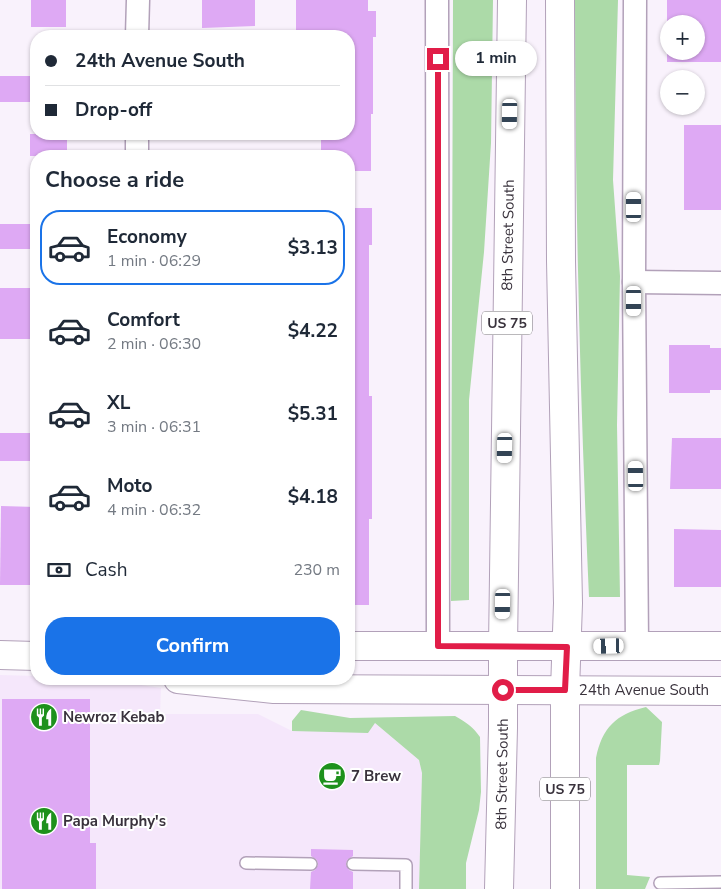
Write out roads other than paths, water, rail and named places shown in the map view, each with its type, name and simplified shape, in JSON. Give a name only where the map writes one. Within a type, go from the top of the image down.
[{"type":"main road","name":"8th Street South","points":[[498,889],[503,690],[512,0]]},
{"type":"main road","name":"US 75","points":[[560,0],[561,261],[567,647],[565,690],[565,889]]},
{"type":"main road","points":[[355,646],[721,646]]},
{"type":"main road","points":[[0,655],[30,656]]},
{"type":"main road","name":"24th Avenue South","points":[[236,685],[274,689],[721,691]]},
{"type":"street","points":[[138,0],[138,30]]},
{"type":"street","points":[[437,0],[438,646]]},
{"type":"street","points":[[635,0],[634,282],[637,645]]},
{"type":"street","points":[[634,282],[721,283]]},
{"type":"lane","points":[[246,863],[311,864]]},
{"type":"lane","points":[[353,864],[406,865],[406,889]]},
{"type":"lane","points":[[660,883],[721,882]]},
{"type":"place","name":"Newroz Kebab","points":[[44,717]]},
{"type":"place","name":"7 Brew","points":[[332,776]]},
{"type":"place","name":"Papa Murphy's","points":[[44,821]]}]
